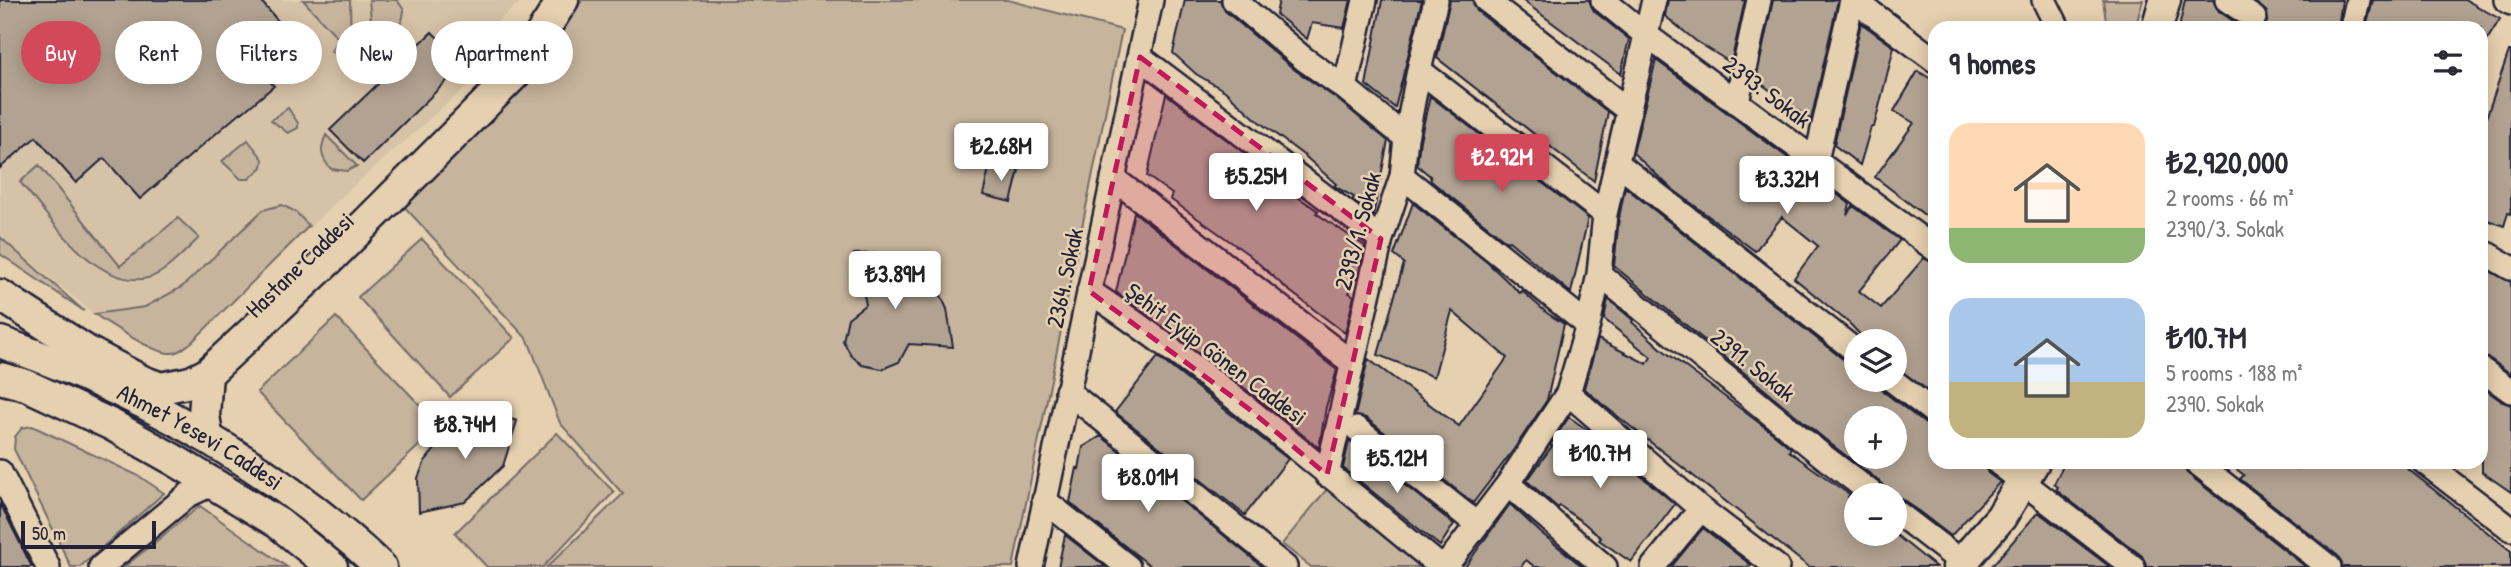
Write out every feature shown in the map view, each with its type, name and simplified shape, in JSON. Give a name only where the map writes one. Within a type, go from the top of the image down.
[{"type":"main road","name":"Hastane Caddesi","points":[[0,274],[148,363],[163,368],[192,364],[205,356],[320,246],[460,106],[506,57],[550,0]]},
{"type":"main road","name":"Hastane Caddesi","points":[[165,412],[338,252],[507,83],[563,0]]},
{"type":"main road","points":[[2159,21],[2165,0]]},
{"type":"main road","points":[[0,295],[88,352],[142,381],[162,387],[199,378],[207,435]]},
{"type":"main road","name":"Ahmet Yesevi Caddesi","points":[[0,342],[47,358],[165,412],[207,435],[350,538],[381,567]]},
{"type":"main road","name":"Ahmet Yesevi Caddesi","points":[[0,378],[26,385],[112,425],[278,523],[331,567]]},
{"type":"main road","points":[[112,425],[136,426],[152,422],[165,412]]},
{"type":"main road","points":[[1963,565],[2001,517],[2028,472]]},
{"type":"street","name":"2364. Sokak","points":[[1031,567],[1151,0]]},
{"type":"street","points":[[1234,0],[1262,10],[1304,59],[1345,88],[1406,138]]},
{"type":"street","points":[[1345,88],[1365,0]]},
{"type":"street","name":"2393/1. Sokak","points":[[1327,475],[1381,239],[1402,176],[1419,70],[1436,0]]},
{"type":"street","points":[[1486,0],[1629,111]]},
{"type":"street","name":"2393. Sokak","points":[[1603,0],[1646,35],[1928,244]]},
{"type":"street","points":[[1443,567],[1508,484],[1568,393],[1599,274],[1605,214],[1654,0]]},
{"type":"street","points":[[1737,102],[1759,0]]},
{"type":"street","points":[[1816,161],[1853,0],[1928,55]]},
{"type":"street","points":[[2044,0],[2054,21]]},
{"type":"street","points":[[2227,0],[2254,15]]},
{"type":"street","points":[[2354,21],[2358,0]]},
{"type":"street","points":[[2506,0],[2511,3]]},
{"type":"street","points":[[1140,57],[1381,239]]},
{"type":"street","points":[[1419,70],[1605,214]]},
{"type":"street","points":[[1617,163],[1844,342]]},
{"type":"street","points":[[1402,176],[1588,324]]},
{"type":"street","points":[[1113,178],[1352,363]]},
{"type":"street","points":[[2488,255],[2511,268]]},
{"type":"street","name":"2391. Sokak","points":[[1599,274],[1859,483]]},
{"type":"street","name":"Şehit Eyüp Gönen Caddesi","points":[[1089,291],[1228,393],[1443,567]]},
{"type":"street","points":[[2488,374],[2511,391]]},
{"type":"street","points":[[1068,391],[1285,567]]},
{"type":"street","points":[[1907,392],[1928,408]]},
{"type":"street","points":[[1568,393],[1701,509],[1777,567]]},
{"type":"street","points":[[1356,429],[1477,524]]},
{"type":"street","points":[[2205,469],[2329,567]]},
{"type":"street","points":[[2433,469],[2511,529]]},
{"type":"street","points":[[0,472],[48,567]]},
{"type":"street","points":[[2028,472],[2133,567]]},
{"type":"street","points":[[1508,484],[1605,567]]},
{"type":"street","points":[[101,567],[188,495],[205,486],[217,487]]},
{"type":"street","points":[[1044,500],[1128,567]]},
{"type":"street","points":[[1653,567],[1701,509]]},
{"type":"street","points":[[1907,521],[1963,565]]},
{"type":"highlighted area","points":[[1140,57],[1381,239],[1327,475],[1249,409],[1089,291]]},
{"type":"shaded area","points":[[0,0],[523,0],[498,21],[431,21],[431,84],[470,84],[341,197],[180,351],[170,354],[153,348],[94,314],[0,237]]},
{"type":"shaded area","points":[[303,0],[350,0],[350,21],[336,21],[336,36]]},
{"type":"shaded area","points":[[369,0],[397,0],[404,10],[402,21],[371,21]]},
{"type":"shaded area","points":[[582,0],[1008,0],[1122,30],[1013,567],[547,567],[623,494],[560,423],[528,340],[400,202],[520,84],[573,84],[573,21],[569,21]]},
{"type":"shaded area","points":[[2103,0],[2143,0],[2137,21],[2106,21]]},
{"type":"shaded area","points":[[288,108],[298,123],[298,128],[288,133],[271,120]]},
{"type":"shaded area","points":[[326,135],[357,166],[347,171],[331,169],[322,153]]},
{"type":"shaded area","points":[[248,140],[263,159],[262,167],[249,179],[241,179],[222,161]]},
{"type":"shaded area","points":[[39,165],[120,266],[178,218],[199,238],[155,276],[129,279],[110,273],[75,247],[20,182]]},
{"type":"shaded area","points":[[282,205],[296,212],[309,226],[181,350],[173,353],[155,349],[94,314],[145,307],[182,287],[263,210]]},
{"type":"shaded area","points":[[0,237],[84,311],[0,254]]},
{"type":"shaded area","points":[[422,239],[514,338],[450,397],[358,297]]},
{"type":"shaded area","points":[[336,317],[440,426],[361,500],[257,392]]},
{"type":"shaded area","points":[[32,426],[139,476],[164,493],[80,567],[71,567],[14,449],[15,437],[22,428]]},
{"type":"shaded area","points":[[557,433],[614,492],[543,567],[487,567],[455,533]]},
{"type":"shaded area","points":[[1327,489],[1423,567],[1311,567],[1282,544]]},
{"type":"shaded area","points":[[200,506],[287,567],[124,567]]},
{"type":"building","points":[[0,0],[260,0],[278,21],[216,21],[216,84],[274,86],[140,199],[104,158],[76,183],[36,137],[0,168]]},
{"type":"building","points":[[1185,0],[1220,0],[1225,11],[1295,70],[1337,99],[1388,141],[1373,216],[1352,200],[1354,197],[1334,186],[1336,184],[1306,157],[1258,121],[1225,91],[1196,74],[1173,53]]},
{"type":"building","points":[[1279,0],[1351,0],[1344,28],[1312,23],[1307,39],[1276,14]]},
{"type":"building","points":[[1382,0],[1422,0],[1395,108],[1366,85]]},
{"type":"building","points":[[1450,0],[1472,0],[1477,11],[1608,112],[1594,181],[1437,58]]},
{"type":"building","points":[[1522,0],[1589,0],[1594,11],[1629,39],[1621,74]]},
{"type":"building","points":[[1668,0],[1745,0],[1731,63],[1696,41],[1665,16]]},
{"type":"building","points":[[1773,0],[1838,0],[1811,120],[1756,80]]},
{"type":"building","points":[[2185,0],[2213,0],[2219,11],[2233,21],[2180,21]]},
{"type":"building","points":[[2252,0],[2342,0],[2339,21],[2267,21],[2267,12]]},
{"type":"building","points":[[2373,0],[2466,0],[2500,19],[2488,38],[2488,21],[2368,21]]},
{"type":"building","points":[[1861,23],[1894,47],[1874,127],[1871,127],[1860,165],[1834,145]]},
{"type":"building","points":[[431,33],[431,84],[444,84],[363,163],[330,130],[378,84],[417,84],[417,46]]},
{"type":"building","points":[[2511,51],[2511,214],[2508,213],[2504,226],[2488,220],[2488,112]]},
{"type":"building","points":[[1656,60],[1850,204],[1847,215],[1853,206],[1900,240],[1859,291],[1881,308],[1924,258],[1928,260],[1928,390],[1907,375],[1907,329],[1855,329],[1794,278],[1818,246],[1782,217],[1755,251],[1671,188],[1633,153]]},
{"type":"building","points":[[1918,71],[1928,77],[1926,216],[1875,177],[1914,123],[1894,111]]},
{"type":"building","points":[[1166,94],[1300,195],[1298,197],[1318,211],[1316,213],[1365,246],[1358,276],[1349,293],[1354,296],[1345,333],[1287,289],[1248,254],[1170,199],[1172,194],[1147,176]]},
{"type":"building","points":[[1430,96],[1588,218],[1571,293],[1431,181],[1430,176],[1417,165]]},
{"type":"building","points":[[990,164],[1019,170],[1011,202],[983,195]]},
{"type":"building","points":[[1625,187],[1844,360],[1844,392],[1884,392],[1902,406],[1844,406],[1844,454],[1614,266]]},
{"type":"building","points":[[1413,203],[1488,263],[1520,293],[1522,291],[1564,324],[1547,400],[1473,503],[1366,418],[1355,416],[1368,359],[1459,426],[1507,358],[1452,311],[1434,377],[1378,355],[1404,263],[1394,255]]},
{"type":"building","points":[[1134,212],[1337,370],[1326,407],[1319,448],[1233,379],[1116,292]]},
{"type":"building","points":[[887,253],[915,262],[935,282],[947,309],[953,347],[909,344],[899,362],[882,369],[862,365],[851,355],[843,341],[848,318],[866,304],[854,254]]},
{"type":"building","points":[[2488,270],[2511,282],[2511,374],[2490,359]]},
{"type":"building","points":[[1608,299],[1663,350],[1774,434],[1791,448],[1789,451],[1844,491],[1844,546],[1907,546],[1907,544],[1936,567],[1809,567],[1584,388],[1598,339],[1647,364],[1651,357],[1604,319]]},
{"type":"building","points":[[1158,357],[1288,459],[1245,515],[1115,412]]},
{"type":"building","points":[[2488,391],[2511,405],[2511,492],[2482,472],[2482,469],[2488,469]]},
{"type":"building","points":[[1907,410],[1928,425],[1928,469],[1986,469],[2000,482],[1951,536],[1907,502],[1907,483],[1882,483],[1863,469],[1907,469]]},
{"type":"building","points":[[493,413],[517,421],[503,466],[465,502],[419,512],[418,478],[425,461],[451,430],[468,419]]},
{"type":"building","points":[[1569,417],[1596,436],[1675,504],[1631,562],[1599,540],[1601,538],[1584,523],[1560,506],[1558,508],[1527,481]]},
{"type":"building","points":[[1101,436],[1263,567],[1152,567],[1080,511],[1070,502],[1077,468],[1079,469],[1083,447]]},
{"type":"building","points":[[1349,441],[1454,524],[1440,546],[1343,468]]},
{"type":"building","points":[[2062,469],[2185,469],[2306,567],[2147,567],[2142,556],[2056,490],[2058,487],[2054,484]]},
{"type":"building","points":[[2236,469],[2408,469],[2511,551],[2511,567],[2343,567],[2338,556],[2240,479],[2244,475]]},
{"type":"building","points":[[0,503],[32,567],[0,567]]},
{"type":"building","points":[[1510,504],[1583,567],[1535,567],[1526,560],[1521,567],[1465,567]]},
{"type":"building","points":[[2038,512],[2110,567],[1991,567]]},
{"type":"building","points":[[1703,528],[1751,565],[1671,567]]},
{"type":"building","points":[[1065,535],[1106,567],[1058,567]]}]
